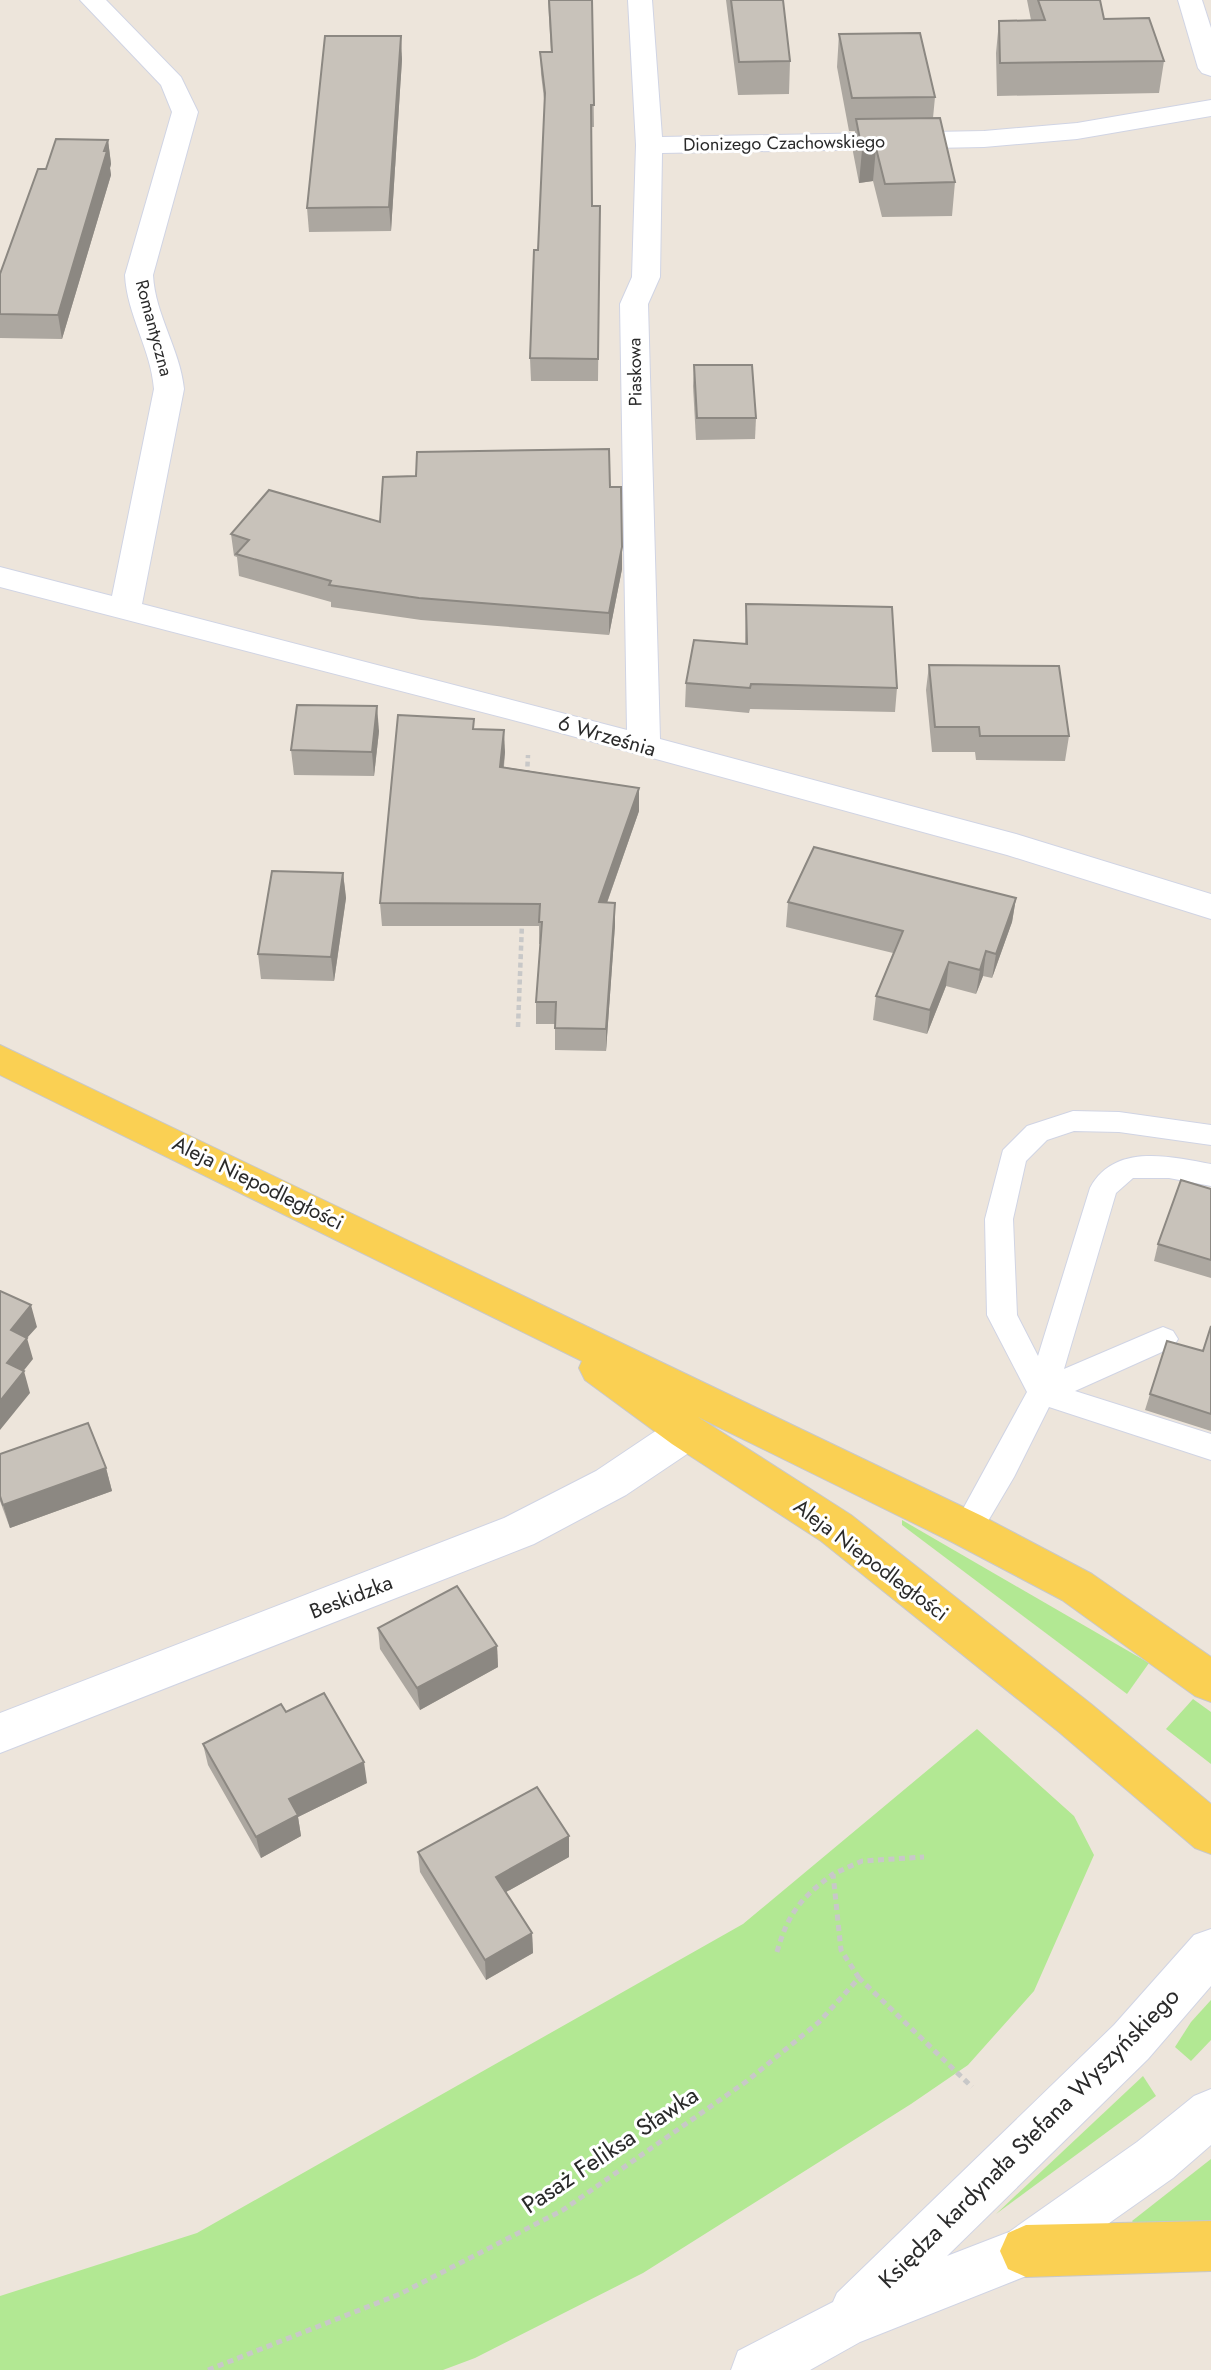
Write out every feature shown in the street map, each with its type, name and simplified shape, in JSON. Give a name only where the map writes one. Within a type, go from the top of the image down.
[{"type":"main road","name":"Aleja Niepodległości","points":[[0,1059],[516,1307],[967,1529],[1076,1587],[1211,1682]]},
{"type":"main road","name":"Aleja Niepodległości","points":[[516,1307],[687,1432],[836,1528],[1075,1718],[1211,1833]]},
{"type":"main road","points":[[1026,2251],[1211,2246]]},
{"type":"street","name":"Romantyczna","points":[[92,0],[172,82],[185,112],[139,279],[165,355],[169,389],[125,609]]},
{"type":"street","name":"Piaskowa","points":[[640,0],[649,145],[646,277],[634,304],[644,747]]},
{"type":"street","points":[[1190,0],[1211,68]]},
{"type":"street","name":"Dionizego Czachowskiego","points":[[649,145],[984,139],[1077,131],[1211,108]]},
{"type":"street","name":"6 Września","points":[[0,577],[530,713],[644,747],[1016,846],[1211,907]]},
{"type":"street","name":"Beskidzka","points":[[0,1733],[519,1531],[611,1483],[687,1432]]},
{"type":"street","name":"Księdza kardynała Stefana Wyszyńskiego","points":[[844,2323],[1131,2042],[1211,1951]]},
{"type":"street","name":"Księdza kardynała Stefana Wyszyńskiego","points":[[757,2370],[844,2323],[1026,2251],[1155,2160],[1211,2112]]},
{"type":"lane","points":[[1211,1135],[1119,1122],[1073,1121],[1037,1133],[1013,1157],[999,1219],[1002,1315],[1042,1392],[1211,1447]]},
{"type":"lane","points":[[967,1529],[1003,1468],[1042,1392],[1104,1188],[1126,1168],[1169,1167],[1211,1175]]},
{"type":"lane","points":[[1042,1392],[1163,1339]]},
{"type":"path","points":[[527,782],[530,713]]},
{"type":"path","points":[[518,1027],[522,918]]},
{"type":"path","points":[[777,1952],[784,1921],[802,1898],[834,1874],[862,1861],[925,1857]]},
{"type":"path","points":[[834,1874],[841,1950],[859,1978],[972,2087]]},
{"type":"path","name":"Pasaż Feliksa Sławka","points":[[208,2370],[400,2294],[563,2210],[747,2081],[819,2022],[859,1978]]},
{"type":"green space","points":[[902,1520],[1149,1663],[1127,1694],[902,1525]]},
{"type":"green space","points":[[1193,1699],[1211,1712],[1211,1764],[1166,1729]]},
{"type":"green space","points":[[977,1729],[1074,1816],[1094,1855],[1034,1991],[968,2065],[911,2104],[643,2273],[475,2358],[443,2370],[0,2370],[0,2296],[197,2233],[743,1924]]},
{"type":"green space","points":[[1211,2000],[1211,2040],[1191,2061],[1175,2047],[1191,2022]]},
{"type":"green space","points":[[1143,2076],[1156,2096],[996,2214]]},
{"type":"green space","points":[[1211,2159],[1211,2220],[1147,2239],[1132,2221]]},
{"type":"building","points":[[549,0],[592,0],[592,206],[600,206],[598,359],[530,358],[534,250],[538,250],[545,93],[540,52],[552,52]]},
{"type":"building","points":[[731,0],[783,0],[790,61],[739,62]]},
{"type":"building","points":[[1038,0],[1100,0],[1104,19],[1149,18],[1164,61],[1000,63],[999,21],[1045,20]]},
{"type":"building","points":[[920,33],[935,97],[852,98],[839,34]]},
{"type":"building","points":[[325,36],[401,36],[389,207],[307,208]]},
{"type":"building","points":[[940,118],[955,182],[885,184],[876,148],[862,150],[856,119]]},
{"type":"building","points":[[56,139],[108,140],[58,315],[0,314],[0,274],[38,169],[46,169]]},
{"type":"building","points":[[694,365],[752,365],[756,418],[697,418]]},
{"type":"building","points":[[609,449],[610,487],[621,487],[622,547],[609,613],[419,598],[329,585],[331,581],[236,554],[249,540],[231,534],[269,490],[380,522],[383,477],[416,476],[417,452]]},
{"type":"building","points":[[746,604],[892,607],[897,688],[751,684],[750,688],[686,683],[694,640],[747,644]]},
{"type":"building","points":[[929,665],[1059,666],[1069,736],[980,736],[979,727],[935,727]]},
{"type":"building","points":[[297,705],[377,706],[372,752],[291,750]]},
{"type":"building","points":[[398,715],[474,719],[473,729],[504,730],[500,767],[639,788],[599,902],[615,903],[606,1029],[555,1028],[556,1002],[536,1002],[542,922],[539,922],[540,904],[380,903]]},
{"type":"building","points":[[814,847],[1016,898],[996,954],[986,951],[980,970],[949,962],[930,1010],[876,996],[903,931],[788,902]]},
{"type":"building","points":[[272,871],[343,873],[331,957],[258,954]]},
{"type":"building","points":[[1181,1180],[1211,1189],[1211,1260],[1158,1244]]},
{"type":"building","points":[[0,1291],[31,1305],[11,1330],[27,1338],[7,1363],[24,1371],[0,1401]]},
{"type":"building","points":[[1211,1326],[1211,1414],[1150,1394],[1167,1341],[1203,1351]]},
{"type":"building","points":[[88,1423],[106,1468],[3,1505],[0,1496],[0,1454]]},
{"type":"building","points":[[457,1586],[497,1646],[417,1688],[378,1628]]},
{"type":"building","points":[[324,1693],[364,1762],[289,1799],[298,1815],[256,1837],[203,1744],[281,1704],[286,1712]]},
{"type":"building","points":[[537,1787],[569,1836],[496,1877],[532,1933],[485,1960],[418,1852]]}]
